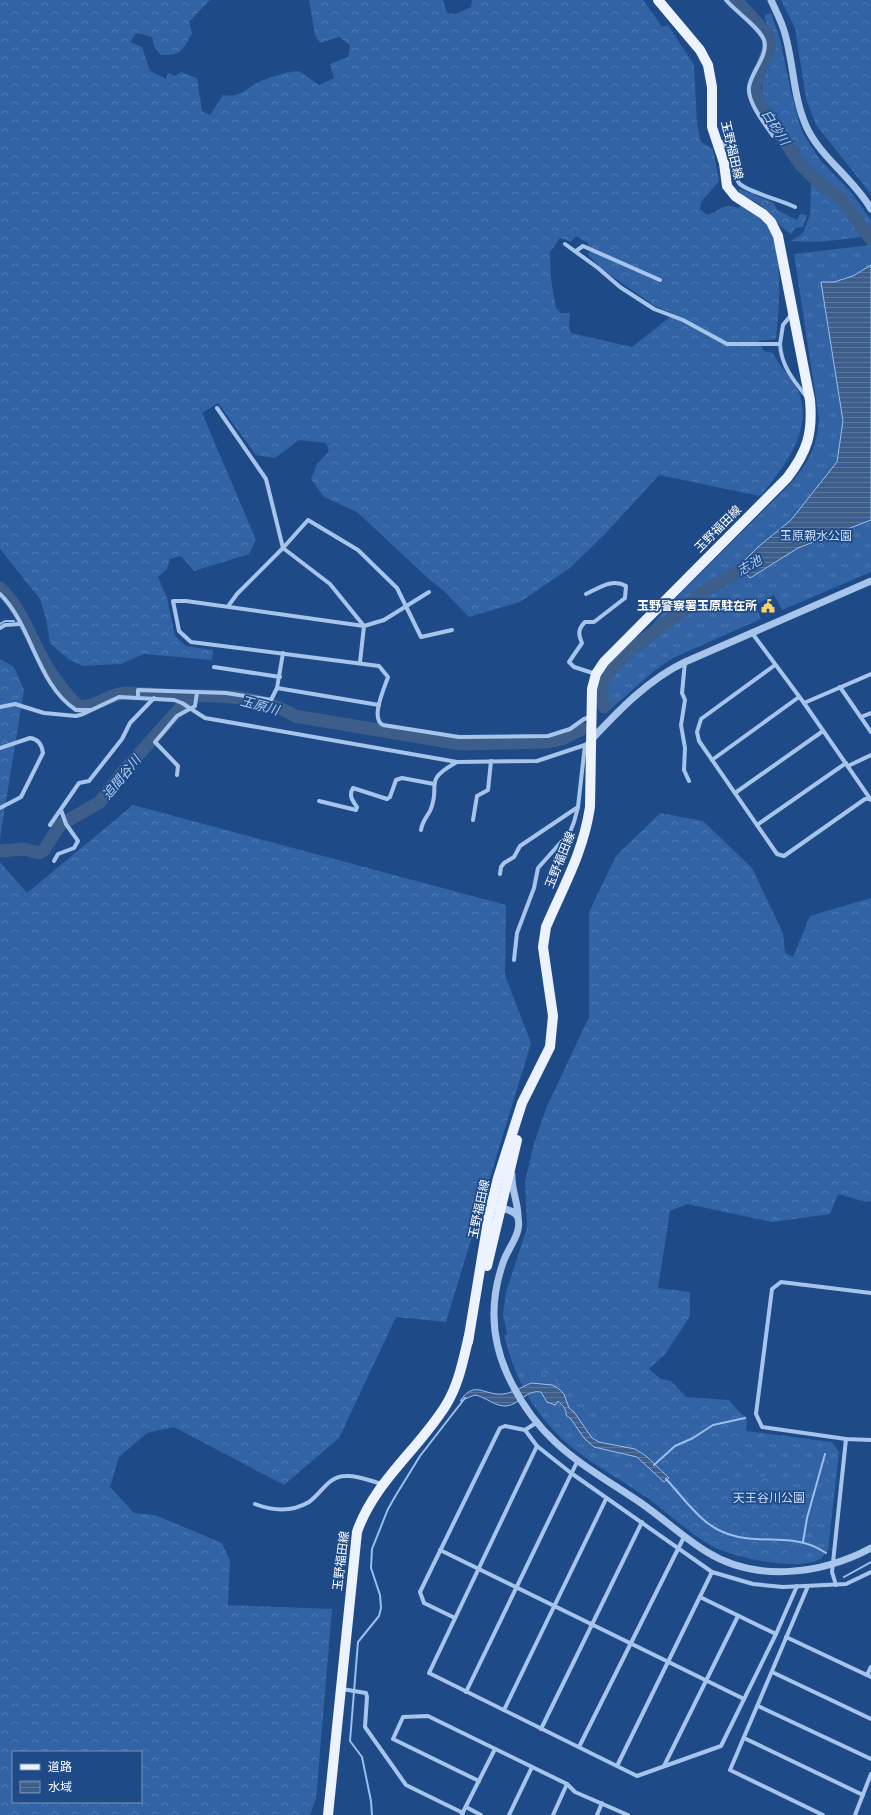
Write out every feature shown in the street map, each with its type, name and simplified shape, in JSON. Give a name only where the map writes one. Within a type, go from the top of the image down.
[{"type":"main road","name":"玉野福田線","points":[[496,1207],[498,1178],[522,1103],[550,1047],[554,1016],[543,947],[544,938],[546,927],[579,856],[584,838],[590,807],[588,742],[592,689],[596,674],[604,662],[787,478],[798,463],[809,437],[811,426],[810,400],[794,311],[778,236],[771,222],[763,214],[730,192],[727,186],[724,163],[715,138],[711,114],[712,87],[706,61],[692,39],[658,0]]},
{"type":"main road","name":"玉野福田線","points":[[328,1815],[347,1690],[357,1532],[368,1506],[446,1406],[460,1374],[496,1207],[531,1086]]},
{"type":"street","points":[[726,0],[759,33],[764,43],[763,52],[749,87],[754,107],[773,136]]},
{"type":"street","points":[[771,0],[785,33],[798,104],[808,130],[815,142],[857,190],[871,209]]},
{"type":"street","points":[[715,138],[729,150],[733,159],[736,176],[741,186],[777,200],[784,201],[795,207]]},
{"type":"street","points":[[565,244],[576,251],[615,284],[654,310],[683,320],[727,344],[780,344]]},
{"type":"street","points":[[576,251],[583,246],[660,280]]},
{"type":"street","points":[[794,311],[783,325],[780,356],[794,382],[810,400]]},
{"type":"street","points":[[217,408],[266,479],[283,548],[330,584],[364,626],[360,662]]},
{"type":"street","points":[[229,606],[237,594],[283,548],[308,520],[358,550],[397,588],[421,637],[452,630]]},
{"type":"street","points":[[0,708],[15,704],[44,713],[76,716],[84,714],[119,697],[165,699],[182,703],[205,718],[457,762],[537,761],[588,742],[646,687],[668,671],[685,662],[871,581]]},
{"type":"street","points":[[586,594],[608,584],[616,583],[626,586],[625,598],[594,622],[585,622],[580,626],[578,633],[582,642],[569,662],[574,667],[596,674]]},
{"type":"street","points":[[429,592],[384,620],[364,626],[229,606],[176,600],[173,601],[173,606],[179,631],[191,642],[360,662],[379,666],[388,678],[376,719],[378,723],[383,725],[459,737],[548,736],[570,729],[584,719],[591,717]]},
{"type":"street","points":[[0,594],[10,604],[47,676],[59,694],[76,710],[92,709]]},
{"type":"street","points":[[0,628],[5,625],[19,624]]},
{"type":"street","points":[[752,633],[804,703],[871,800]]},
{"type":"street","points":[[138,697],[138,690],[166,690],[226,692],[271,700],[277,688],[280,677],[283,653]]},
{"type":"street","points":[[685,662],[682,693],[685,700],[681,725],[684,748],[684,770],[689,781]]},
{"type":"street","points":[[775,665],[701,719],[697,732],[699,740],[712,760],[777,854],[784,856],[865,799],[871,800]]},
{"type":"street","points":[[214,667],[280,677]]},
{"type":"street","points":[[804,703],[871,674]]},
{"type":"street","points":[[840,687],[871,732]]},
{"type":"street","points":[[277,688],[379,705]]},
{"type":"street","points":[[152,690],[154,698]]},
{"type":"street","points":[[50,825],[80,782],[89,781],[122,739],[130,723],[154,698],[158,690]]},
{"type":"street","points":[[165,699],[166,690]]},
{"type":"street","points":[[177,775],[178,766],[155,742],[177,716],[195,706],[197,692]]},
{"type":"street","points":[[712,760],[799,697]]},
{"type":"street","points":[[861,718],[871,713]]},
{"type":"street","points":[[735,793],[823,732]]},
{"type":"street","points":[[0,748],[30,738],[38,742],[43,747],[43,753],[21,797],[0,808]]},
{"type":"street","points":[[514,960],[516,933],[534,888],[538,868],[570,832],[578,807],[588,742]]},
{"type":"street","points":[[757,825],[847,764],[871,755]]},
{"type":"street","points":[[473,820],[477,796],[488,790],[491,761]]},
{"type":"street","points":[[421,830],[424,818],[430,811],[434,784],[438,775],[457,762]]},
{"type":"street","points":[[319,801],[356,810],[357,807],[350,797],[352,788],[388,799],[396,780],[402,778],[434,784]]},
{"type":"street","points":[[500,874],[504,863],[514,857],[520,846],[578,807]]},
{"type":"street","points":[[54,861],[58,854],[74,848],[78,841],[65,822],[61,810]]},
{"type":"street","points":[[518,1135],[512,1181],[518,1204],[519,1224],[498,1277],[493,1310],[496,1338],[501,1358],[519,1399],[536,1423],[554,1442],[577,1462],[642,1504],[684,1537],[723,1560],[741,1566],[762,1570],[798,1572],[833,1564],[851,1558],[871,1548]]},
{"type":"street","points":[[496,1207],[508,1210],[518,1216]]},
{"type":"street","points":[[871,1293],[781,1282],[772,1289],[756,1414],[762,1427],[846,1439],[871,1440]]},
{"type":"street","points":[[525,1430],[536,1423]]},
{"type":"street","points":[[455,1618],[424,1603],[420,1592],[500,1428],[505,1426],[525,1430],[538,1446],[606,1499],[642,1522],[712,1572],[753,1584],[797,1586],[852,1583],[870,1573],[871,1579]]},
{"type":"street","points":[[836,1585],[832,1572],[846,1439]]},
{"type":"street","points":[[538,1446],[429,1673],[637,1776],[721,1746],[776,1634],[797,1586]]},
{"type":"street","points":[[466,1692],[577,1462]]},
{"type":"street","points":[[255,1504],[278,1510],[289,1509],[309,1502],[330,1480],[345,1476],[359,1477],[384,1485]]},
{"type":"street","points":[[504,1710],[606,1499]]},
{"type":"street","points":[[541,1729],[642,1522]]},
{"type":"street","points":[[579,1747],[684,1537]]},
{"type":"street","points":[[440,1550],[744,1699]]},
{"type":"street","points":[[617,1766],[712,1572]]},
{"type":"street","points":[[808,1586],[730,1770],[823,1815]]},
{"type":"street","points":[[700,1597],[776,1634]]},
{"type":"street","points":[[664,1766],[738,1616]]},
{"type":"street","points":[[786,1637],[869,1676],[871,1667]]},
{"type":"street","points":[[772,1672],[871,1719]]},
{"type":"street","points":[[347,1690],[360,1691],[367,1695],[365,1727],[406,1785],[462,1814],[495,1749]]},
{"type":"street","points":[[758,1706],[871,1759]]},
{"type":"street","points":[[479,1781],[393,1739],[403,1718],[428,1716],[567,1784],[575,1792],[628,1815]]},
{"type":"street","points":[[744,1738],[863,1795]]},
{"type":"street","points":[[509,1815],[532,1767]]},
{"type":"street","points":[[855,1815],[871,1774]]},
{"type":"street","points":[[553,1815],[567,1784]]},
{"type":"street","points":[[597,1815],[602,1803]]},
{"type":"street","points":[[466,1808],[481,1815]]},
{"type":"green space","points":[[0,0],[210,0],[189,22],[192,33],[181,51],[168,55],[161,55],[154,46],[152,37],[136,33],[130,42],[142,47],[150,71],[166,79],[168,73],[175,76],[181,72],[197,78],[202,111],[210,115],[223,95],[229,96],[242,93],[257,83],[288,72],[299,71],[319,85],[334,78],[330,64],[348,57],[350,45],[339,37],[320,43],[315,35],[309,0],[443,0],[447,13],[456,14],[471,7],[472,0],[643,0],[662,27],[668,25],[694,65],[697,124],[701,142],[713,149],[719,181],[701,202],[700,209],[707,215],[712,214],[724,207],[732,206],[738,208],[742,205],[757,216],[769,229],[774,240],[777,253],[779,267],[779,298],[776,339],[758,341],[764,351],[773,353],[797,389],[802,403],[803,418],[795,446],[779,473],[760,496],[659,475],[606,533],[570,568],[520,602],[469,617],[444,591],[430,580],[357,512],[324,497],[311,479],[317,464],[329,451],[326,443],[299,440],[275,458],[256,455],[218,403],[202,413],[256,540],[249,554],[194,571],[181,556],[170,559],[167,569],[158,577],[167,598],[175,636],[186,646],[213,650],[212,660],[144,654],[121,664],[83,666],[68,659],[50,643],[46,619],[40,599],[0,549]],"holes":[[[576,236],[588,243],[590,251],[588,255],[602,269],[655,306],[674,314],[632,347],[571,333],[569,327],[570,313],[561,313],[556,308],[551,280],[550,252],[560,238],[571,242]]]},
{"type":"green space","points":[[781,0],[871,0],[871,194],[816,125],[806,99],[795,28]]},
{"type":"green space","points":[[771,13],[780,39],[791,92],[802,132],[820,160],[850,191],[871,220],[871,235],[831,241],[791,241],[803,233],[810,215],[810,167],[763,99],[762,84],[773,54],[774,47],[772,34],[765,19],[765,15]]},
{"type":"green space","points":[[740,189],[774,203],[777,210],[797,220],[800,214],[807,215],[803,227],[795,228],[791,234],[786,231],[761,205],[742,194],[738,190]]},
{"type":"green space","name":"玉原親水公園","points":[[871,245],[871,572],[782,610],[774,595],[755,605],[761,619],[673,658],[654,671],[606,713],[602,711],[597,704],[596,691],[598,682],[608,665],[633,645],[672,602],[790,484],[811,454],[816,438],[819,419],[794,254]]},
{"type":"green space","points":[[0,659],[14,667],[24,690],[0,838]]},
{"type":"green space","points":[[133,805],[506,905],[505,975],[531,1043],[446,1322],[396,1317],[339,1438],[284,1485],[174,1427],[147,1433],[119,1457],[110,1487],[134,1513],[155,1515],[222,1543],[230,1561],[228,1605],[332,1609],[316,1799],[310,1815],[0,1815],[0,862],[27,893]]},
{"type":"green space","points":[[660,813],[703,821],[752,868],[783,933],[785,953],[793,957],[810,916],[871,898],[871,1201],[866,1202],[838,1194],[830,1214],[772,1222],[687,1204],[670,1211],[658,1288],[690,1292],[690,1316],[666,1353],[649,1369],[686,1400],[725,1402],[733,1407],[738,1415],[743,1437],[742,1446],[730,1475],[735,1484],[751,1483],[756,1470],[760,1469],[760,1481],[769,1471],[774,1473],[774,1483],[783,1486],[788,1496],[809,1503],[813,1516],[820,1495],[826,1491],[821,1487],[823,1482],[827,1477],[833,1475],[829,1508],[822,1513],[821,1523],[814,1524],[810,1530],[800,1532],[800,1537],[805,1541],[804,1546],[797,1550],[786,1546],[788,1556],[782,1561],[749,1556],[710,1542],[655,1495],[642,1454],[631,1442],[571,1389],[512,1358],[503,1315],[506,1292],[527,1228],[525,1182],[534,1143],[547,1106],[589,1017],[589,912],[616,856]]},
{"type":"green space","name":"天王谷川公園","points":[[520,1332],[650,1377],[671,1381],[686,1397],[729,1400],[741,1414],[747,1417],[746,1431],[832,1442],[839,1452],[828,1550],[820,1559],[810,1563],[780,1563],[731,1554],[700,1539],[650,1500],[583,1456],[559,1436],[548,1424],[532,1403],[520,1382],[507,1348],[504,1335]]},
{"type":"green space","points":[[825,1444],[830,1446],[828,1455],[830,1462],[827,1469],[819,1472],[815,1466],[821,1447]]},
{"type":"water","points":[[871,265],[871,520],[798,548],[750,578],[739,566],[758,547],[791,520],[837,462],[843,421],[821,282],[834,282],[853,276]]},
{"type":"water","points":[[531,1383],[552,1385],[559,1389],[564,1394],[569,1408],[574,1412],[592,1438],[599,1442],[635,1449],[646,1456],[669,1478],[664,1482],[637,1457],[594,1447],[584,1438],[571,1419],[566,1415],[565,1409],[561,1404],[558,1401],[555,1405],[547,1402],[541,1392],[532,1393],[516,1403],[507,1406],[498,1405],[475,1395],[460,1401],[465,1394],[470,1391],[480,1390],[490,1393],[503,1394]]},
{"type":"waterway","name":"白砂川","points":[[736,0],[768,35],[769,48],[754,87],[758,101],[801,165],[813,177],[842,200],[871,239]]},
{"type":"waterway","name":"志池","points":[[604,707],[601,688],[604,678],[626,653],[686,608],[701,593],[757,561]]},
{"type":"waterway","name":"玉原川","points":[[0,588],[21,616],[52,675],[62,689],[78,706],[90,705],[125,693],[244,698],[271,705],[295,716],[461,744],[548,742],[562,739],[582,729]]},
{"type":"waterway","points":[[0,624],[5,621],[14,621]]},
{"type":"waterway","name":"追間谷川","points":[[0,851],[24,849],[39,853],[44,850],[60,825],[100,802],[122,773],[191,696]]},
{"type":"waterway","points":[[372,1815],[371,1801],[362,1757],[350,1741],[358,1642],[379,1616],[381,1608],[380,1595],[371,1568],[372,1549],[388,1509],[420,1456],[465,1398]]},
{"type":"waterway","points":[[654,1465],[675,1446],[693,1438],[713,1425],[745,1418]]},
{"type":"waterway","points":[[803,1542],[807,1518],[825,1454]]},
{"type":"waterway","points":[[666,1479],[694,1511],[710,1525],[719,1530],[728,1534],[753,1539],[790,1540],[802,1542],[814,1546],[826,1553]]},
{"type":"waterway","points":[[844,1577],[871,1562]]},
{"type":"place","name":"玉野警察署玉原駐在所","points":[[768,606]]}]
